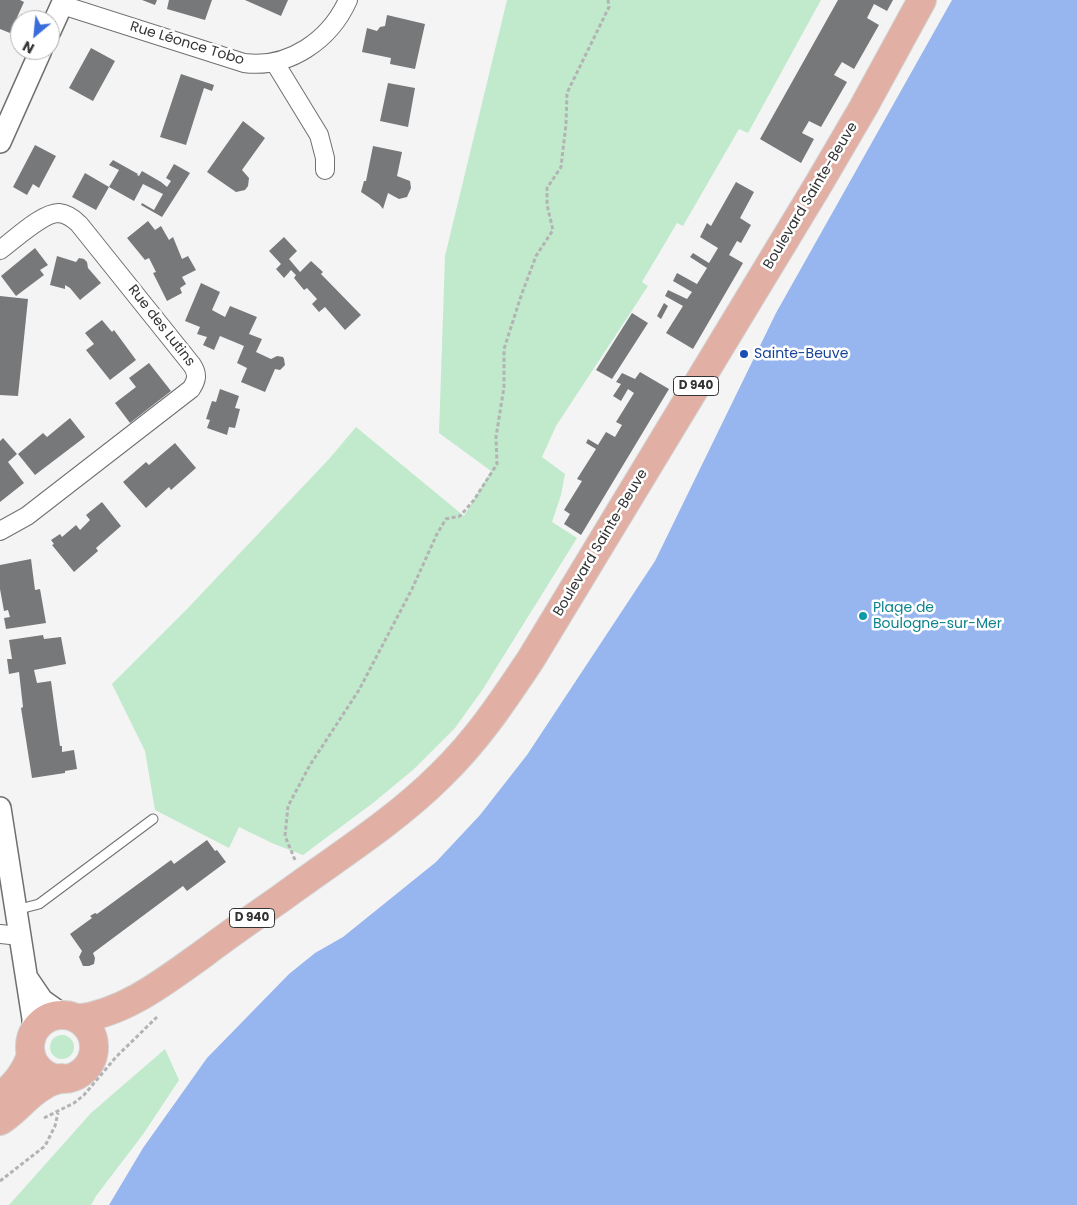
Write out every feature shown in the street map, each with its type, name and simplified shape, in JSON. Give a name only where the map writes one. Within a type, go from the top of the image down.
[{"type":"main road","name":"Boulevard Sainte-Beuve","points":[[70,1017],[90,1018],[109,1012],[163,982],[414,800],[455,761],[482,731],[500,706],[588,566],[818,185],[922,0]]},
{"type":"main road","name":"Boulevard Sainte-Beuve","points":[[93,1056],[111,1030],[163,982]]},
{"type":"main road","points":[[0,1097],[14,1086],[22,1075],[37,1028],[47,1019],[70,1017],[86,1027],[94,1044],[90,1063],[72,1077],[61,1078],[44,1073],[34,1062],[32,1045]]},
{"type":"main road","points":[[0,1121],[18,1108],[38,1089],[61,1078]]},
{"type":"street","name":"Rue Léonce Tobo","points":[[63,3],[255,65],[275,62],[300,53],[318,40],[339,18],[348,0]]},
{"type":"street","points":[[0,142],[37,60]]},
{"type":"street","points":[[275,62],[319,135],[325,158],[325,170]]},
{"type":"street","name":"Rue des Lutins","points":[[0,250],[46,216],[60,213],[73,219],[80,224],[192,365],[197,377],[196,383],[191,389],[27,516],[0,531]]},
{"type":"street","points":[[0,808],[16,910],[10,935],[26,976],[33,1019],[32,1045]]},
{"type":"street","points":[[26,976],[42,1000],[70,1017]]},
{"type":"lane","points":[[16,910],[39,904],[153,819]]},
{"type":"path","points":[[303,881],[285,836],[288,806],[310,765],[359,690],[446,519],[460,516],[474,500],[497,464],[496,436],[504,387],[504,349],[536,256],[553,230],[547,205],[547,188],[561,167],[566,124],[567,93],[609,7],[608,0]]},
{"type":"path","points":[[0,1181],[45,1146],[55,1126],[58,1112],[84,1095],[130,1043]]},
{"type":"green space","points":[[507,0],[821,0],[748,133],[739,129],[683,226],[677,223],[642,282],[648,286],[556,426],[542,457],[565,474],[561,495],[552,522],[577,538],[483,689],[455,728],[414,769],[373,803],[303,855],[274,844],[239,827],[229,848],[155,810],[145,751],[112,684],[187,609],[329,459],[356,427],[464,516],[491,471],[439,433],[445,256]]},
{"type":"green space","points":[[62,1035],[67,1036],[73,1042],[73,1052],[67,1058],[62,1059],[57,1058],[51,1052],[50,1047],[51,1042],[57,1036]]},
{"type":"green space","points":[[165,1049],[179,1080],[144,1133],[91,1205],[9,1205],[91,1113]]},
{"type":"water","name":"Plage de Boulogne-sur-Mer","points":[[952,0],[1077,0],[1077,1205],[109,1205],[143,1148],[207,1058],[289,974],[315,953],[343,937],[436,862],[480,815],[527,755],[655,561],[776,313]]},
{"type":"building","points":[[0,0],[20,0],[24,2],[20,10],[10,10],[10,33],[0,29]]},
{"type":"building","points":[[142,0],[157,0],[155,5]]},
{"type":"building","points":[[169,0],[212,0],[205,20],[167,9]]},
{"type":"building","points":[[245,0],[288,0],[281,16]]},
{"type":"building","points":[[838,0],[893,0],[887,11],[874,4],[867,18],[879,25],[854,69],[842,62],[834,75],[847,82],[821,127],[809,121],[802,133],[814,139],[801,163],[760,139]]},
{"type":"building","points":[[387,15],[425,24],[415,69],[390,64],[391,58],[362,52],[367,28],[377,31],[380,27],[385,26]]},
{"type":"building","points":[[91,48],[115,61],[93,101],[69,88]]},
{"type":"building","points":[[181,74],[214,85],[212,91],[204,88],[186,145],[160,137]]},
{"type":"building","points":[[388,83],[415,88],[408,127],[380,121]]},
{"type":"building","points":[[243,121],[265,138],[242,170],[249,178],[248,186],[245,190],[236,192],[207,172]]},
{"type":"building","points":[[35,145],[56,156],[39,188],[33,184],[27,195],[13,187]]},
{"type":"building","points":[[373,146],[402,152],[397,176],[410,181],[411,188],[407,197],[399,199],[388,193],[383,209],[379,204],[361,192],[364,181],[366,181]]},
{"type":"building","points":[[113,160],[139,176],[142,171],[167,187],[171,181],[166,178],[174,164],[190,173],[162,217],[141,205],[142,203],[154,210],[163,194],[143,184],[134,201],[109,187],[119,170],[109,165]]},
{"type":"building","points":[[85,173],[109,187],[96,210],[72,197]]},
{"type":"building","points":[[736,182],[754,192],[740,218],[751,225],[741,243],[737,241],[729,255],[743,263],[693,349],[666,333],[683,306],[665,296],[668,290],[687,299],[692,292],[673,281],[677,273],[697,284],[707,268],[690,257],[693,253],[709,263],[718,248],[700,237],[707,223],[711,226]]},
{"type":"building","points":[[148,221],[155,230],[161,226],[169,240],[173,237],[182,259],[188,256],[196,270],[182,277],[186,284],[180,288],[182,293],[167,301],[153,273],[156,272],[149,258],[145,260],[127,238]]},
{"type":"building","points":[[284,237],[297,251],[289,259],[300,272],[311,261],[361,315],[345,330],[325,307],[319,312],[312,304],[317,299],[307,288],[304,290],[294,278],[296,275],[291,270],[284,278],[276,269],[281,264],[269,251]]},
{"type":"building","points":[[35,248],[48,265],[40,270],[44,275],[16,296],[1,276]]},
{"type":"building","points":[[57,256],[76,262],[79,258],[84,259],[87,262],[88,268],[101,283],[80,300],[65,285],[65,289],[50,285]]},
{"type":"building","points":[[201,283],[220,292],[212,310],[225,317],[230,306],[257,317],[249,334],[262,339],[256,352],[271,359],[277,356],[283,357],[285,365],[280,370],[275,369],[265,392],[241,382],[247,368],[237,363],[244,346],[220,336],[214,350],[203,345],[207,337],[197,334],[200,327],[185,321]]},
{"type":"building","points":[[0,296],[28,299],[18,396],[0,395]]},
{"type":"building","points":[[664,303],[668,306],[661,319],[657,316]]},
{"type":"building","points":[[632,313],[648,323],[612,379],[596,370]]},
{"type":"building","points":[[102,320],[112,332],[114,330],[136,360],[110,380],[86,350],[94,344],[85,333]]},
{"type":"building","points":[[149,363],[171,391],[130,423],[115,403],[136,387],[129,378]]},
{"type":"building","points":[[640,372],[669,389],[581,535],[564,524],[570,514],[564,510],[582,481],[577,479],[596,449],[586,443],[588,439],[598,445],[606,432],[615,437],[622,425],[616,422],[634,393],[628,389],[621,401],[613,396],[621,384],[616,382],[622,373],[635,379]]},
{"type":"building","points":[[220,389],[239,396],[235,408],[240,409],[235,428],[229,427],[227,435],[207,428],[210,420],[206,419],[212,401],[216,402]]},
{"type":"building","points":[[70,418],[85,437],[35,475],[18,454],[43,433],[47,437]]},
{"type":"building","points":[[3,438],[17,454],[8,462],[24,483],[0,502],[0,441]]},
{"type":"building","points":[[175,443],[196,468],[171,490],[169,487],[146,508],[123,482],[146,462],[149,465]]},
{"type":"building","points":[[102,502],[121,526],[96,548],[98,551],[74,572],[52,545],[54,544],[51,540],[60,534],[62,537],[76,525],[80,530],[90,520],[86,515]]},
{"type":"building","points":[[31,559],[35,590],[40,589],[46,623],[6,629],[4,618],[10,617],[8,610],[4,611],[0,589],[0,565]]},
{"type":"building","points":[[43,635],[44,639],[61,637],[66,664],[34,670],[37,683],[51,681],[60,746],[62,746],[62,752],[74,750],[77,769],[65,771],[65,773],[32,778],[21,708],[23,707],[19,672],[9,674],[7,659],[12,659],[9,640]]},
{"type":"building","points":[[207,840],[226,862],[187,891],[183,886],[93,953],[95,958],[94,964],[83,966],[79,957],[82,951],[70,934],[92,918],[90,916],[95,913],[97,914],[171,860],[174,864]]},
{"type":"place","name":"Sainte-Beuve","points":[[744,354]]},
{"type":"place","name":"Plage de Boulogne-sur-Mer","points":[[863,616]]}]
